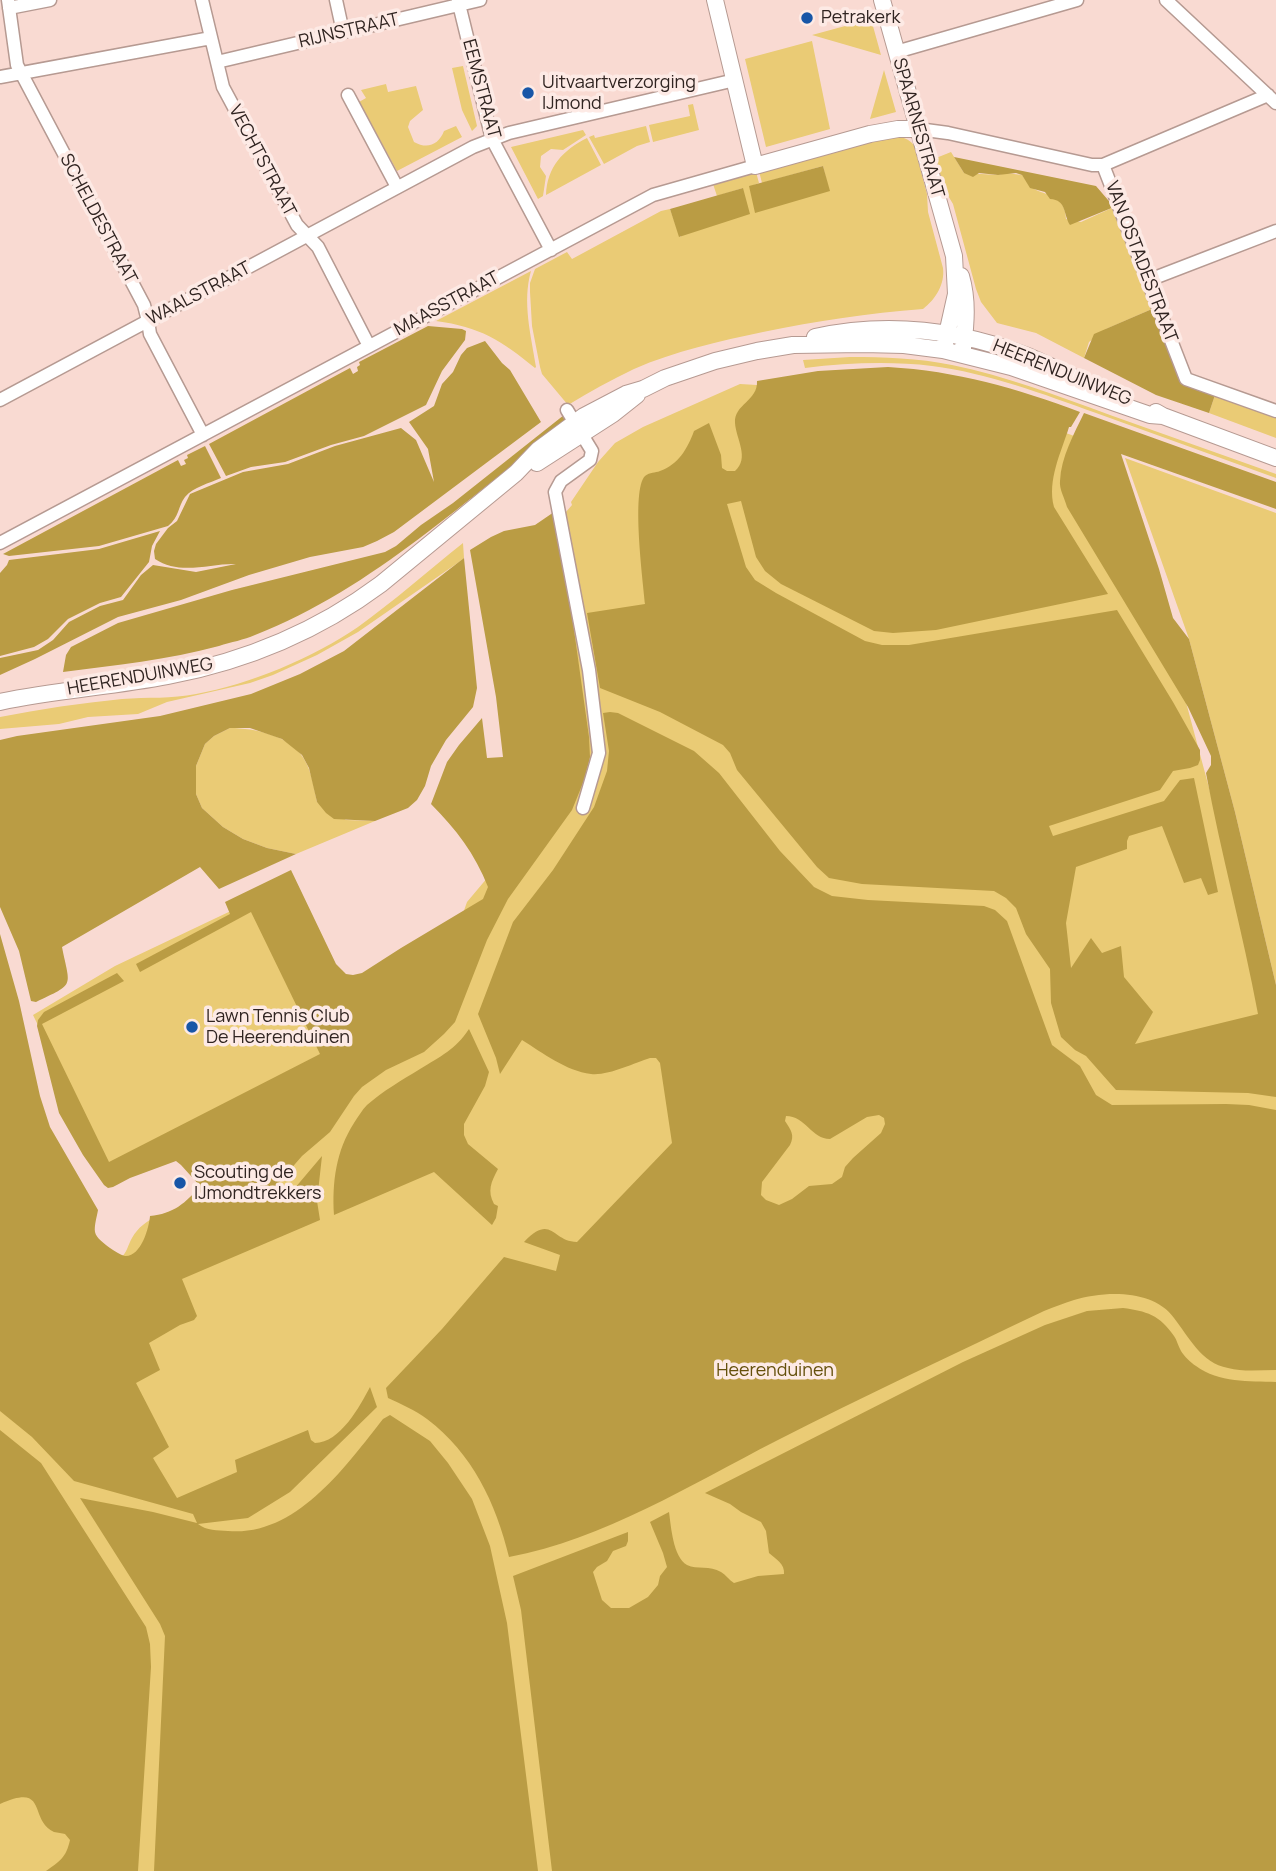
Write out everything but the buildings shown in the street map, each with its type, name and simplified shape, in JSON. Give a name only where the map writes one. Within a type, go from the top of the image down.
[{"type":"main road","points":[[715,0],[755,166]]},
{"type":"main road","name":"SPAARNESTRAAT","points":[[882,0],[966,294],[963,345]]},
{"type":"main road","name":"MAASSTRAAT","points":[[755,166],[870,134],[898,128],[918,130]]},
{"type":"main road","name":"SPAARNESTRAAT","points":[[945,342],[956,294],[954,256]]},
{"type":"main road","name":"HEERENDUINWEG","points":[[0,702],[180,673],[246,655],[310,629],[359,600],[516,473],[533,466],[575,422],[632,401],[643,389],[666,378],[715,361],[757,351],[793,345],[945,342],[963,345],[1011,367],[1150,415],[1163,416],[1276,458]]},
{"type":"street","points":[[8,4],[50,0]]},
{"type":"street","name":"VECHTSTRAAT","points":[[202,0],[223,87],[297,225],[318,247],[369,346]]},
{"type":"street","points":[[336,0],[343,32]]},
{"type":"street","name":"RIJNSTRAAT","points":[[217,62],[480,0]]},
{"type":"street","points":[[896,52],[1077,0]]},
{"type":"street","points":[[1103,165],[1272,99],[1166,0]]},
{"type":"street","name":"EEMSTRAAT","points":[[459,3],[492,139],[551,250]]},
{"type":"street","name":"SCHELDESTRAAT","points":[[8,4],[17,65],[21,74],[144,305],[149,334],[202,435]]},
{"type":"street","points":[[0,77],[211,38]]},
{"type":"street","name":"WAALSTRAAT","points":[[0,400],[397,187],[492,139],[735,80]]},
{"type":"street","points":[[348,95],[397,187]]},
{"type":"street","name":"VAN OSTADESTRAAT","points":[[918,130],[948,133],[1103,165],[1186,379],[1276,411]]},
{"type":"street","name":"MAASSTRAAT","points":[[0,543],[653,195],[755,166]]},
{"type":"street","points":[[1149,280],[1276,231]]},
{"type":"street","points":[[575,422],[592,451],[592,456],[561,481],[555,492],[589,670],[599,753],[583,808]]},
{"type":"green space","points":[[871,19],[881,55],[812,35]]},
{"type":"green space","points":[[812,41],[830,129],[766,147],[745,59]]},
{"type":"green space","points":[[463,66],[477,126],[472,131],[462,110],[452,68]]},
{"type":"green space","points":[[884,70],[896,112],[870,119]]},
{"type":"green space","points":[[386,84],[388,92],[416,86],[423,110],[410,121],[408,127],[414,142],[432,144],[444,131],[456,126],[462,137],[397,171],[359,102],[366,98],[361,90]]},
{"type":"green space","points":[[693,104],[699,130],[653,142],[649,125],[690,116],[688,105]]},
{"type":"green space","points":[[646,126],[650,142],[604,164],[589,137],[594,135],[595,138]]},
{"type":"green space","points":[[583,130],[586,135],[563,150],[551,149],[541,156],[540,167],[546,176],[543,196],[538,199],[511,147]]},
{"type":"green space","points":[[886,136],[905,138],[914,145],[943,268],[939,291],[923,309],[823,321],[698,347],[634,369],[568,405],[542,374],[532,326],[530,283],[535,269],[567,252],[572,259],[661,211],[670,209],[680,237],[743,188],[717,196],[713,184],[756,172],[759,183],[749,187],[829,191],[823,166],[762,183],[759,171]]},
{"type":"green space","points":[[587,138],[601,165],[546,195],[549,176],[558,160]]},
{"type":"green space","points":[[951,152],[964,173],[1022,175],[1034,189],[1060,202],[1066,219],[1081,222],[1114,207],[1152,309],[1106,329],[1089,342],[1084,358],[1036,333],[997,323],[981,302],[953,204],[944,189],[936,158]]},
{"type":"green space","points":[[954,157],[1096,186],[1114,207],[1070,225],[1062,205],[1050,199],[1045,192],[1030,188],[1022,175],[979,173],[973,177],[964,173]]},
{"type":"green space","points":[[823,166],[830,191],[755,213],[749,186]]},
{"type":"green space","points":[[743,188],[750,214],[679,237],[670,209]]},
{"type":"green space","points":[[531,271],[527,307],[535,368],[489,336],[465,327],[436,321]]},
{"type":"green space","points":[[1152,309],[1178,377],[1188,385],[1215,395],[1209,413],[1156,395],[1084,358],[1094,334]]},
{"type":"green space","points":[[428,326],[466,331],[465,340],[442,371],[426,405],[364,436],[285,462],[251,467],[226,476],[209,444],[350,368],[353,374],[358,371],[359,362]]},
{"type":"green space","points":[[485,341],[510,370],[541,422],[394,532],[363,547],[310,557],[249,575],[181,600],[118,617],[0,675],[0,658],[38,650],[53,640],[69,622],[100,606],[123,600],[141,575],[153,565],[196,572],[236,564],[185,568],[155,559],[156,544],[177,521],[190,494],[243,472],[288,464],[335,446],[401,428],[416,440],[434,482],[428,449],[409,422],[434,406],[442,384],[453,372],[467,348]]},
{"type":"green space","points":[[850,357],[926,361],[992,375],[1276,474],[1276,478],[1056,399],[974,374],[900,363],[805,368],[803,360]]},
{"type":"green space","points":[[888,367],[938,372],[986,382],[1080,412],[1069,427],[1059,457],[1052,497],[1054,507],[1108,594],[936,630],[893,633],[874,631],[781,584],[765,571],[756,557],[741,501],[727,504],[746,567],[755,580],[776,593],[865,641],[882,645],[909,645],[1117,610],[1200,750],[1200,760],[1198,765],[1173,771],[1160,790],[1049,826],[1053,836],[1164,801],[1180,780],[1194,778],[1218,892],[1208,895],[1201,878],[1184,883],[1162,826],[1129,836],[1127,849],[1076,867],[1066,923],[1071,968],[1091,938],[1102,953],[1121,946],[1124,977],[1153,1012],[1135,1044],[1258,1014],[1206,773],[1211,765],[1211,756],[1188,707],[1067,507],[1060,484],[1063,463],[1084,413],[1276,482],[1276,509],[1121,454],[1173,618],[1189,639],[1235,812],[1276,985],[1276,1097],[1248,1093],[1116,1090],[1086,1056],[1061,1037],[1051,1003],[1050,969],[1026,934],[1016,908],[1006,898],[994,891],[862,884],[829,878],[737,770],[730,753],[723,745],[660,712],[600,688],[587,613],[645,604],[638,517],[641,485],[645,476],[672,465],[685,450],[694,431],[709,423],[721,455],[722,468],[735,471],[742,454],[736,417],[754,393],[757,381],[818,371]]},
{"type":"green space","name":"Heerenduinen","points":[[926,380],[1119,453],[1276,1037],[1276,1871],[0,1871],[0,1056],[102,1254],[121,1258],[143,1225],[156,1217],[187,1207],[454,939],[467,902],[509,852],[552,528],[572,505],[571,502],[598,462],[615,443],[643,427],[740,384]]},
{"type":"green space","points":[[1215,395],[1276,418],[1276,438],[1209,413]]},
{"type":"green space","points":[[564,415],[569,422],[419,539],[380,567],[299,615],[251,637],[200,651],[63,672],[66,655],[71,647],[118,623],[232,590],[385,552],[453,503]]},
{"type":"green space","points":[[205,446],[221,478],[188,494],[168,526],[99,546],[9,556],[3,554],[178,460],[181,466],[186,464],[184,460],[188,458],[187,455]]},
{"type":"green space","points":[[1125,458],[1276,513],[1276,985],[1235,812],[1189,639]]},
{"type":"green space","points":[[554,512],[560,530],[589,737],[590,757],[572,810],[508,899],[487,940],[455,1022],[424,1052],[386,1070],[362,1087],[330,1132],[302,1156],[275,1187],[289,1195],[322,1156],[317,1201],[320,1220],[182,1279],[197,1316],[149,1343],[160,1370],[136,1383],[169,1447],[153,1458],[177,1498],[237,1472],[235,1460],[308,1430],[315,1443],[333,1437],[348,1422],[370,1387],[377,1407],[290,1492],[248,1518],[198,1524],[209,1529],[253,1530],[276,1523],[297,1511],[336,1477],[383,1419],[390,1415],[430,1441],[472,1499],[490,1546],[507,1623],[538,1871],[154,1871],[165,1636],[80,1498],[197,1523],[193,1514],[74,1481],[32,1437],[0,1411],[0,934],[50,1127],[98,1210],[95,1230],[97,1236],[119,1254],[131,1255],[143,1241],[150,1216],[178,1207],[200,1186],[176,1161],[113,1187],[104,1185],[59,1113],[37,1026],[38,1020],[44,1012],[117,973],[124,981],[42,1024],[109,1162],[320,1054],[251,912],[140,972],[136,964],[230,914],[225,902],[291,870],[336,964],[346,974],[362,973],[483,899],[488,887],[471,853],[431,804],[447,762],[482,718],[487,758],[503,757],[496,697],[470,550],[504,531],[535,525]]},
{"type":"green space","points":[[160,531],[152,546],[149,562],[121,597],[100,603],[68,619],[48,639],[34,647],[0,656],[0,573],[9,560],[99,549]]},
{"type":"green space","points":[[463,543],[464,558],[459,562],[358,632],[273,675],[250,683],[167,702],[138,714],[88,717],[59,724],[0,729],[0,717],[91,702],[178,697],[216,690],[259,677],[322,649],[358,627]]},
{"type":"green space","points":[[464,558],[477,688],[473,707],[446,740],[431,766],[417,800],[408,808],[375,821],[334,819],[317,802],[309,768],[302,755],[282,739],[250,728],[230,728],[214,736],[205,744],[196,766],[196,794],[202,808],[223,827],[243,839],[267,848],[296,854],[219,889],[200,867],[62,947],[67,983],[49,996],[36,1002],[31,1001],[19,951],[0,907],[0,740],[160,716],[251,694],[300,674],[344,651]]},
{"type":"green space","points":[[603,713],[618,713],[694,751],[719,773],[780,851],[814,887],[832,896],[984,906],[995,910],[1007,921],[1052,1045],[1080,1066],[1096,1095],[1112,1105],[1226,1104],[1276,1110],[1276,1370],[1234,1369],[1210,1361],[1165,1309],[1141,1297],[1114,1294],[1086,1297],[1044,1311],[876,1391],[613,1524],[544,1549],[509,1557],[497,1517],[469,1463],[443,1432],[427,1419],[388,1398],[386,1388],[442,1329],[504,1257],[556,1271],[560,1255],[524,1242],[533,1234],[546,1229],[569,1241],[577,1242],[672,1143],[660,1063],[656,1058],[613,1071],[591,1074],[564,1065],[522,1040],[500,1074],[478,1014],[513,922],[553,870],[594,807],[607,771],[609,751]],"holes":[[[879,1115],[884,1118],[885,1124],[881,1133],[853,1158],[845,1167],[842,1177],[832,1184],[809,1186],[779,1205],[761,1195],[762,1182],[790,1145],[792,1133],[785,1121],[786,1116],[793,1117],[818,1135],[830,1139],[867,1117]]]},
{"type":"green space","points":[[230,728],[261,732],[290,744],[307,764],[317,802],[346,820],[375,821],[296,854],[267,848],[243,839],[223,827],[202,808],[196,794],[196,766],[205,744]]},
{"type":"green space","name":"Lawn Tennis Club De Heerenduinen","points":[[275,890],[352,1038],[108,1169],[33,1015],[115,966]]},
{"type":"green space","points":[[469,1029],[489,1072],[485,1086],[464,1124],[464,1135],[468,1144],[498,1169],[491,1186],[492,1199],[498,1206],[492,1225],[434,1172],[334,1215],[339,1156],[362,1111],[386,1090],[447,1052]]},
{"type":"green space","points":[[1123,1308],[1146,1313],[1158,1319],[1169,1329],[1186,1357],[1205,1372],[1234,1380],[1276,1382],[1276,1871],[552,1871],[521,1610],[513,1576],[628,1532],[626,1546],[613,1551],[607,1561],[593,1572],[602,1600],[611,1608],[629,1608],[648,1597],[667,1567],[650,1522],[669,1512],[676,1548],[687,1565],[717,1570],[734,1583],[758,1576],[784,1574],[782,1565],[769,1553],[766,1531],[761,1522],[705,1493],[963,1362],[1045,1325],[1087,1311]]},
{"type":"green space","points":[[0,1430],[41,1463],[146,1627],[151,1667],[138,1871],[46,1871],[62,1858],[70,1840],[65,1834],[54,1832],[46,1826],[32,1800],[25,1797],[15,1798],[0,1804]]},
{"type":"place","name":"Petrakerk","points":[[807,18]]},
{"type":"place","name":"Uitvaartverzorging IJmond","points":[[528,93]]},
{"type":"place","name":"Lawn Tennis Club De Heerenduinen","points":[[192,1027]]},
{"type":"place","name":"Scouting de IJmondtrekkers","points":[[180,1183]]}]
